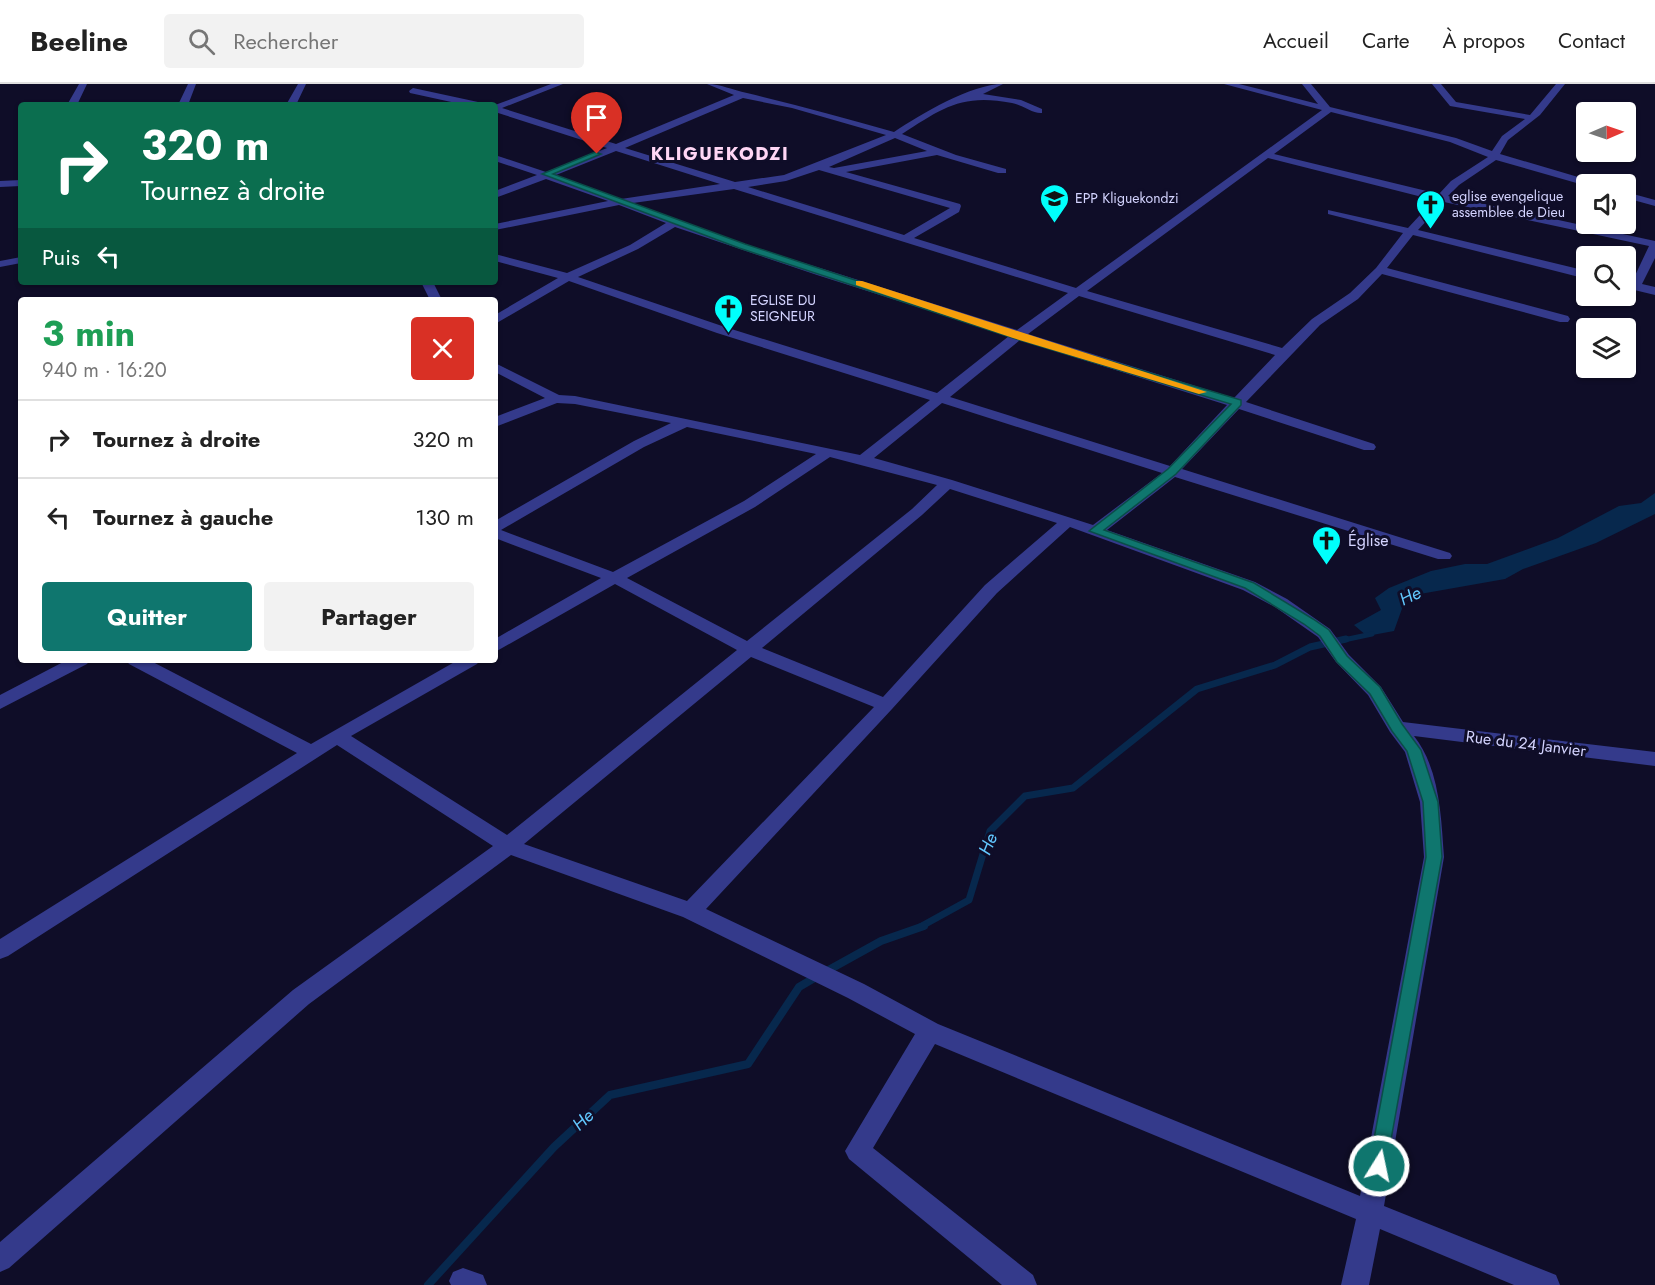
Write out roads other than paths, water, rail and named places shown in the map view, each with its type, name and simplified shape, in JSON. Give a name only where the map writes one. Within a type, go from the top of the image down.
[{"type":"street","points":[[74,102],[83,84]]},
{"type":"street","points":[[184,102],[192,84]]},
{"type":"street","points":[[293,102],[302,84]]},
{"type":"street","points":[[498,107],[559,84]]},
{"type":"street","points":[[711,84],[742,95],[794,106],[895,135],[937,152],[1002,171]]},
{"type":"street","points":[[498,226],[620,202],[786,178],[819,167],[895,135],[934,109],[999,84]]},
{"type":"street","points":[[1228,84],[1443,138],[1576,180]]},
{"type":"street","points":[[1306,84],[1328,110]]},
{"type":"street","points":[[1436,84],[1453,104],[1532,118]]},
{"type":"street","points":[[1095,531],[1172,472],[1284,353],[1316,322],[1354,296],[1380,270],[1401,242],[1455,183],[1495,156],[1497,147],[1507,135],[1532,118],[1561,84]]},
{"type":"street","points":[[415,91],[434,87]]},
{"type":"street","points":[[415,91],[464,102]]},
{"type":"street","points":[[498,194],[682,122],[742,95]]},
{"type":"street","points":[[969,97],[1027,104],[1039,111]]},
{"type":"street","points":[[498,109],[732,186],[1078,293],[1284,353]]},
{"type":"street","points":[[863,460],[1017,336],[1328,110]]},
{"type":"street","points":[[833,171],[937,152]]},
{"type":"street","points":[[1267,155],[1443,198],[1654,245],[1636,276]]},
{"type":"street","points":[[498,159],[546,174],[742,246],[1017,336],[1238,402],[1369,447]]},
{"type":"street","points":[[819,167],[956,206],[955,210],[905,239]]},
{"type":"street","points":[[0,184],[18,183]]},
{"type":"street","points":[[1636,198],[1655,203]]},
{"type":"street","points":[[1332,212],[1576,272]]},
{"type":"street","points":[[498,318],[568,277],[634,247],[677,221]]},
{"type":"street","points":[[498,258],[568,277],[721,330],[1444,556]]},
{"type":"street","points":[[0,264],[18,261]]},
{"type":"street","points":[[1380,270],[1564,319]]},
{"type":"street","points":[[1636,286],[1655,291]]},
{"type":"street","points":[[498,369],[556,399]]},
{"type":"street","points":[[498,421],[556,399],[575,400],[863,460],[947,483],[1068,521],[1249,586],[1281,603],[1330,639],[1342,658],[1375,691],[1397,728],[1414,750],[1430,802],[1434,857],[1355,1285]]},
{"type":"street","points":[[498,525],[639,444],[685,422]]},
{"type":"street","points":[[498,644],[700,533],[807,468],[827,453]]},
{"type":"street","points":[[0,1259],[301,997],[508,846],[917,512],[947,483]]},
{"type":"street","points":[[691,911],[886,705],[991,589],[1068,521]]},
{"type":"street","points":[[498,534],[615,578],[748,649],[886,705]]},
{"type":"street","points":[[0,703],[75,663]]},
{"type":"street","points":[[141,663],[313,753]]},
{"type":"street","points":[[0,950],[337,736],[466,663]]},
{"type":"street","name":"Rue du 24 Janvier","points":[[1397,728],[1655,759]]},
{"type":"street","points":[[337,736],[508,846],[691,911],[761,947],[856,991],[930,1031],[1546,1285]]},
{"type":"street","points":[[930,1031],[858,1151],[1023,1285]]},
{"type":"water","points":[[1655,493],[1655,514],[1596,543],[1523,569],[1505,579],[1420,594],[1404,603],[1394,631],[1367,636],[1354,625],[1381,610],[1375,598],[1389,588],[1431,571],[1465,564],[1487,564],[1558,538],[1619,506],[1641,503]]},
{"type":"waterway","name":"He","points":[[1339,641],[1372,634]]},
{"type":"waterway","name":"He","points":[[920,927],[969,900],[990,831],[1025,796],[1073,788],[1197,689],[1275,665],[1310,647],[1346,639]]},
{"type":"waterway","name":"He","points":[[825,972],[881,941],[924,926]]},
{"type":"waterway","name":"He","points":[[428,1285],[554,1147],[610,1095],[748,1064],[799,987],[816,977]]},
{"type":"place","name":"EPP Kliguekondzi","points":[[1054,224]]},
{"type":"place","name":"eglise evengelique assemblee de Dieu","points":[[1431,230]]},
{"type":"place","name":"EGLISE DU SEIGNEUR","points":[[729,334]]},
{"type":"place","name":"Église","points":[[1327,566]]},
{"type":"district","name":"KLIGUEKODZI","points":[[720,154]]}]
